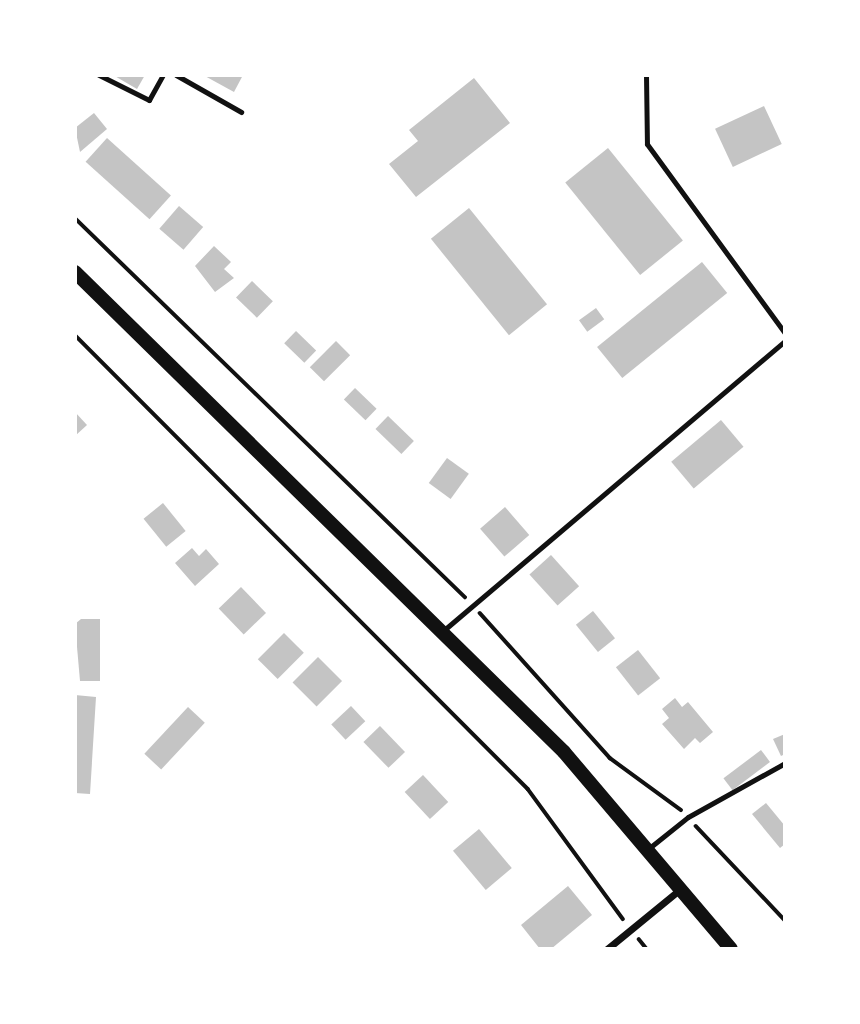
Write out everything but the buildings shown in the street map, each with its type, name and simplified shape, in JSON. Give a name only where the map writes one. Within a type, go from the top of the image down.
[{"type":"main road","points":[[75,272],[564,752],[679,891],[732,949]]},
{"type":"street","points":[[607,949],[679,891]]},
{"type":"lane","points":[[99,75],[149,100],[163,75]]},
{"type":"lane","points":[[176,75],[241,112]]},
{"type":"lane","points":[[646,75],[647,144],[785,333]]},
{"type":"lane","points":[[441,632],[785,341]]},
{"type":"lane","points":[[646,851],[688,817],[785,763]]},
{"type":"path","points":[[75,218],[473,605],[610,758],[688,817],[785,920]]},
{"type":"path","points":[[75,335],[528,789],[647,949]]}]
